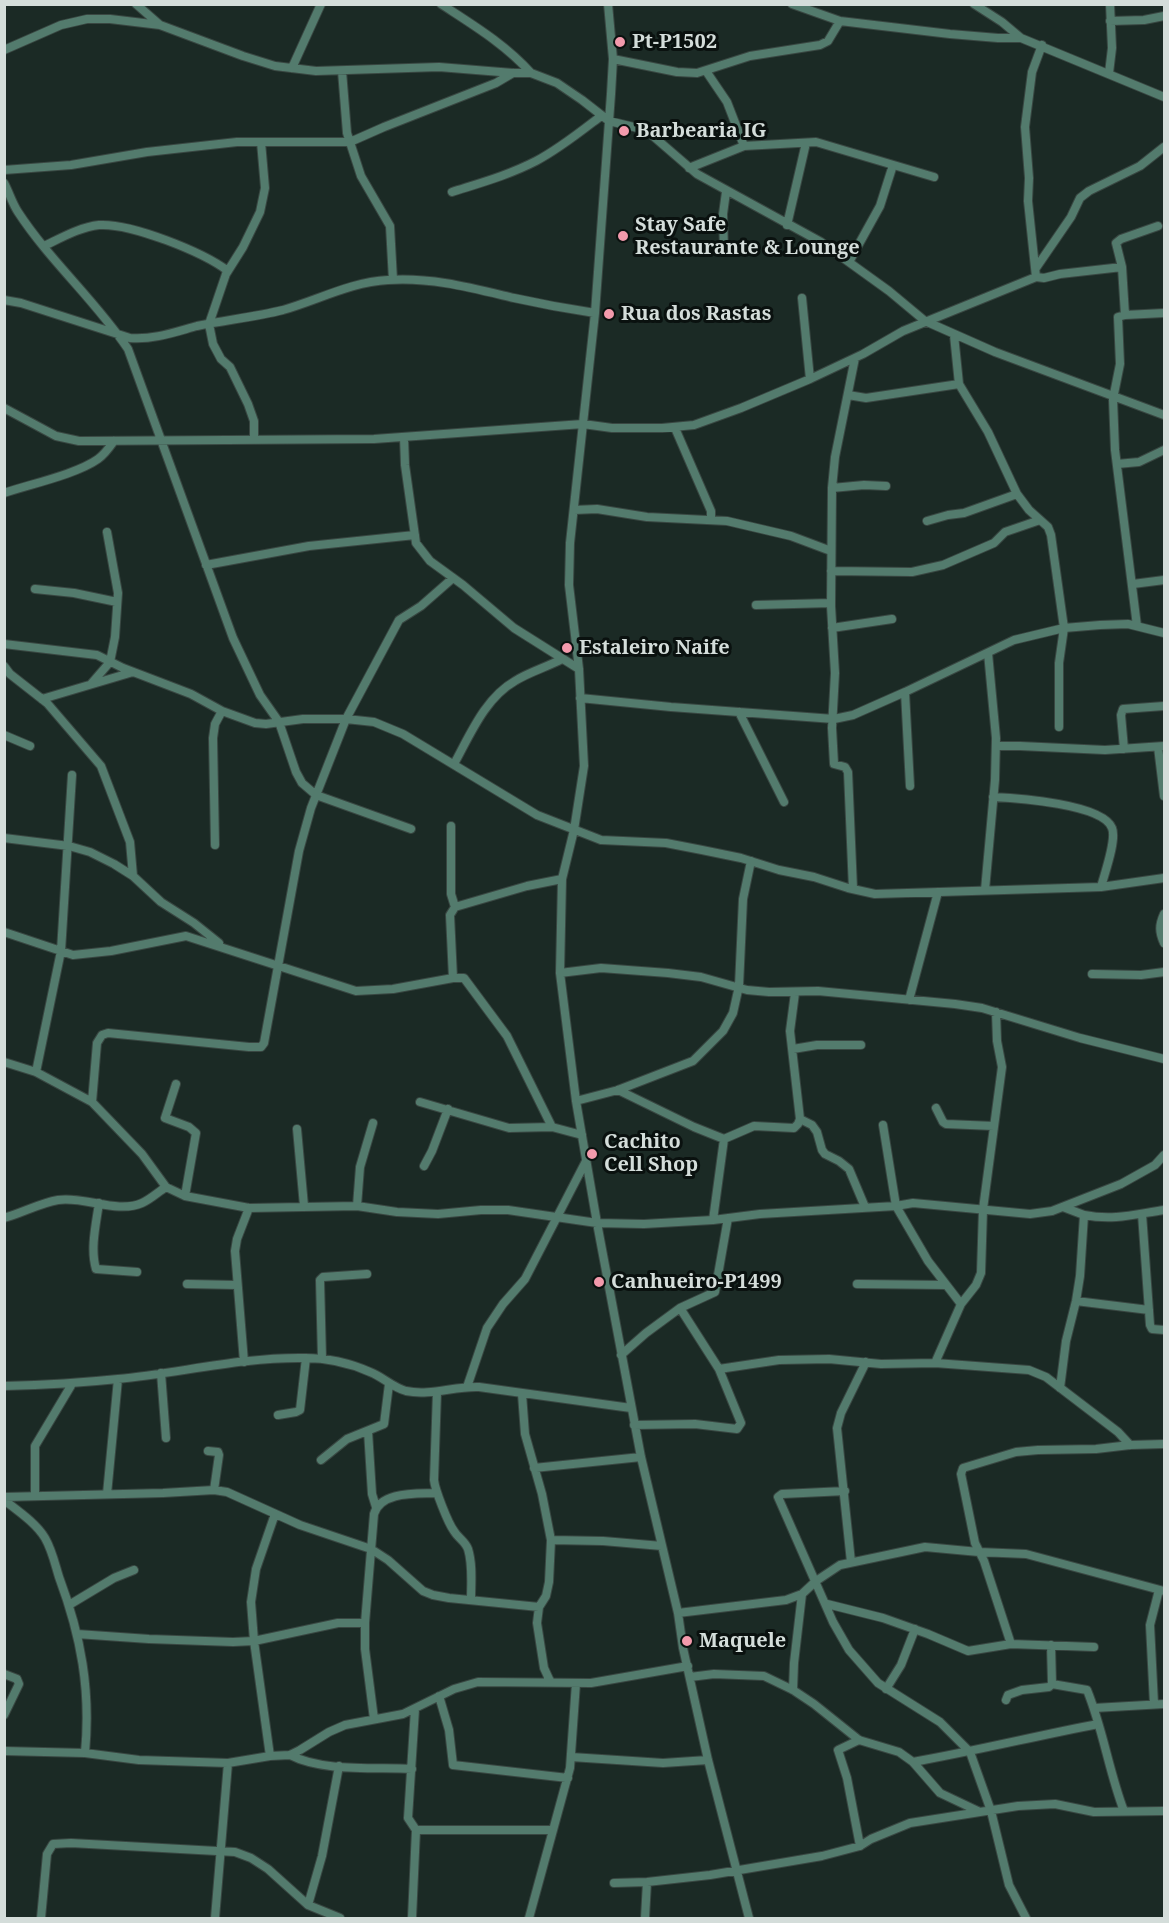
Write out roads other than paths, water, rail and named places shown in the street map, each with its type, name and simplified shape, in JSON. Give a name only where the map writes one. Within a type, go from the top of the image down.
[{"type":"street","points":[[292,68],[321,4]]},
{"type":"street","points":[[441,4],[507,49],[531,73]]},
{"type":"street","points":[[608,4],[614,59],[605,118],[595,313],[570,543],[569,585],[579,669],[584,765],[562,879],[560,973],[576,1101],[634,1425],[678,1613],[708,1760],[748,1918]]},
{"type":"street","points":[[792,4],[840,21],[969,36],[1021,38],[1164,97]]},
{"type":"street","points":[[974,4],[1002,22],[1021,38]]},
{"type":"street","points":[[1109,73],[1112,48],[1110,4]]},
{"type":"street","points":[[130,21],[137,6],[160,25]]},
{"type":"street","points":[[1110,21],[1144,20],[1164,16]]},
{"type":"street","points":[[4,50],[62,25],[87,19],[160,25],[243,56],[276,66],[292,68],[342,71],[439,67],[531,73],[557,83],[605,118],[646,130],[689,168],[726,192],[821,242],[889,291],[925,321],[995,352],[1164,415]]},
{"type":"street","points":[[614,59],[677,72],[706,71],[750,56],[820,45],[828,41],[840,21]]},
{"type":"street","points":[[1036,273],[1028,201],[1029,178],[1025,127],[1032,72],[1042,45]]},
{"type":"street","points":[[342,71],[347,133],[361,176],[390,226],[393,279]]},
{"type":"street","points":[[706,71],[727,102],[744,146]]},
{"type":"street","points":[[4,170],[71,165],[113,156],[159,150],[261,142],[350,142],[496,83],[513,73]]},
{"type":"street","points":[[452,192],[503,176],[536,161],[605,118]]},
{"type":"street","points":[[254,440],[254,421],[248,404],[230,367],[221,359],[213,344],[209,324],[228,271],[260,212],[265,188],[261,142]]},
{"type":"street","points":[[787,225],[806,142]]},
{"type":"street","points":[[689,168],[744,146],[816,142],[934,177]]},
{"type":"street","points":[[4,408],[66,439],[114,441],[404,437],[584,424],[612,428],[675,428],[694,425],[810,379],[855,358],[903,331],[1036,273],[1080,198],[1089,191],[1140,166],[1164,147]]},
{"type":"street","points":[[849,262],[880,206],[893,165]]},
{"type":"street","points":[[4,183],[17,210],[128,349],[233,638],[260,695],[279,722],[296,772],[303,783],[316,795],[411,829]]},
{"type":"street","points":[[724,251],[723,214],[726,192]]},
{"type":"street","points":[[44,246],[90,227],[114,226],[138,231],[186,248],[214,261],[228,271]]},
{"type":"street","points":[[1125,315],[1122,267],[1116,243],[1121,239],[1158,226]]},
{"type":"street","points":[[1036,273],[1044,278],[1122,267]]},
{"type":"street","points":[[4,300],[21,303],[118,334],[144,339],[261,315],[348,288],[393,279],[421,279],[450,283],[548,306],[595,313]]},
{"type":"street","points":[[802,298],[810,379]]},
{"type":"street","points":[[1137,626],[1114,441],[1113,396],[1120,364],[1118,317],[1164,313]]},
{"type":"street","points":[[954,335],[959,384],[988,432],[1017,494],[1029,510],[1048,527],[1052,536],[1064,628],[1059,663],[1059,727]]},
{"type":"street","points":[[853,890],[848,772],[844,767],[835,765],[832,728],[835,673],[831,551],[835,457],[855,358]]},
{"type":"street","points":[[848,395],[866,398],[959,384]]},
{"type":"street","points":[[675,428],[711,511],[711,519]]},
{"type":"street","points":[[404,437],[405,465],[416,543],[430,561],[514,628],[579,669]]},
{"type":"street","points":[[4,493],[77,469],[98,459],[114,441]]},
{"type":"street","points":[[1117,464],[1139,462],[1164,450]]},
{"type":"street","points":[[832,488],[864,485],[886,486]]},
{"type":"street","points":[[927,521],[948,514],[964,513],[1017,494]]},
{"type":"street","points":[[574,510],[597,509],[647,517],[711,519],[768,530],[831,551]]},
{"type":"street","points":[[831,571],[912,573],[943,566],[994,543],[1005,532],[1040,520]]},
{"type":"street","points":[[91,684],[110,662],[115,637],[118,593],[107,532]]},
{"type":"street","points":[[206,566],[309,546],[415,535]]},
{"type":"street","points":[[92,1102],[97,1043],[102,1035],[108,1033],[261,1047],[266,1036],[299,851],[316,795],[346,719],[399,620],[421,606],[453,578]]},
{"type":"street","points":[[1133,584],[1164,580]]},
{"type":"street","points":[[35,589],[74,593],[117,602]]},
{"type":"street","points":[[756,605],[831,603]]},
{"type":"street","points":[[832,628],[892,619]]},
{"type":"street","points":[[580,698],[834,719],[853,715],[1014,640],[1064,628],[1100,625],[1137,626],[1164,633]]},
{"type":"street","points":[[4,644],[97,655],[191,694],[222,711],[255,723],[346,719],[374,722],[403,734],[537,815],[601,840],[666,843],[751,861],[874,894],[1101,887],[1164,878]]},
{"type":"street","points":[[985,890],[996,746],[988,653]]},
{"type":"street","points":[[454,764],[480,716],[499,693],[515,681],[562,659]]},
{"type":"street","points":[[4,666],[10,674],[42,699],[101,766],[130,842],[133,876]]},
{"type":"street","points":[[42,699],[134,672]]},
{"type":"street","points":[[905,692],[910,786]]},
{"type":"street","points":[[1124,749],[1121,715],[1123,709],[1164,706]]},
{"type":"street","points":[[215,845],[213,738],[215,724],[222,711]]},
{"type":"street","points":[[740,712],[784,802]]},
{"type":"street","points":[[4,735],[30,746]]},
{"type":"street","points":[[996,746],[1124,749],[1161,746],[1164,796]]},
{"type":"street","points":[[36,1072],[62,951],[72,775]]},
{"type":"street","points":[[993,797],[1053,802],[1078,808],[1099,817],[1108,824],[1112,828],[1113,837],[1101,887]]},
{"type":"street","points":[[451,826],[451,894],[455,907]]},
{"type":"street","points":[[4,838],[69,846],[90,852],[133,876],[160,902],[194,923],[225,947]]},
{"type":"street","points":[[576,1101],[618,1090],[693,1061],[723,1031],[733,1013],[739,986],[743,899],[751,861]]},
{"type":"street","points":[[453,978],[450,915],[455,907],[527,886],[562,879]]},
{"type":"street","points":[[909,1000],[938,892]]},
{"type":"street","points":[[1164,915],[1160,924],[1160,934],[1164,943]]},
{"type":"street","points":[[4,932],[73,955],[186,936],[356,991],[393,989],[464,978],[507,1036],[552,1127]]},
{"type":"street","points":[[560,973],[601,968],[701,977],[747,990],[770,993],[818,991],[964,1006],[996,1012],[1090,1041],[1164,1059]]},
{"type":"street","points":[[1092,974],[1141,975],[1164,972]]},
{"type":"street","points":[[618,1090],[694,1127],[724,1138],[754,1126],[794,1128],[800,1119],[790,1031],[795,993]]},
{"type":"street","points":[[935,1363],[962,1305],[976,1285],[981,1273],[983,1209],[1002,1067],[997,1041],[996,1012]]},
{"type":"street","points":[[793,1049],[861,1045]]},
{"type":"street","points":[[4,1062],[36,1072],[92,1102],[142,1154],[166,1187],[185,1196],[249,1208],[357,1206],[397,1212],[438,1214],[481,1209],[508,1210],[557,1219],[644,1224],[913,1203],[1030,1214],[1063,1207],[1121,1184],[1155,1165],[1164,1155]]},
{"type":"street","points":[[176,1084],[165,1118],[189,1127],[196,1133],[185,1196]]},
{"type":"street","points":[[420,1102],[509,1128],[552,1127],[582,1135]]},
{"type":"street","points":[[936,1108],[946,1124],[994,1126]]},
{"type":"street","points":[[424,1166],[448,1109]]},
{"type":"street","points":[[800,1119],[812,1125],[825,1154],[849,1169],[865,1207]]},
{"type":"street","points":[[357,1206],[360,1167],[374,1123]]},
{"type":"street","points":[[883,1125],[896,1206],[928,1261],[962,1305]]},
{"type":"street","points":[[297,1129],[304,1206]]},
{"type":"street","points":[[713,1220],[724,1138]]},
{"type":"street","points":[[467,1386],[487,1328],[503,1304],[525,1279],[586,1161]]},
{"type":"street","points":[[5,1219],[59,1200],[136,1205],[166,1187]]},
{"type":"street","points":[[99,1203],[94,1242],[96,1269],[137,1272]]},
{"type":"street","points":[[1063,1207],[1084,1215],[1113,1218],[1133,1217],[1164,1210]]},
{"type":"street","points":[[244,1362],[235,1251],[237,1239],[249,1208]]},
{"type":"street","points":[[1142,1214],[1152,1329],[1164,1330]]},
{"type":"street","points":[[1060,1388],[1066,1341],[1080,1276],[1084,1215]]},
{"type":"street","points":[[621,1355],[646,1332],[680,1308],[716,1292],[728,1218]]},
{"type":"street","points":[[322,1359],[320,1280],[323,1277],[367,1274]]},
{"type":"street","points":[[187,1284],[237,1285]]},
{"type":"street","points":[[857,1284],[946,1285]]},
{"type":"street","points":[[1076,1301],[1149,1310]]},
{"type":"street","points":[[634,1425],[695,1424],[736,1429],[741,1423],[719,1369],[680,1308]]},
{"type":"street","points":[[4,1386],[72,1384],[272,1358],[306,1358],[353,1365],[372,1372],[389,1384],[407,1391],[437,1392],[467,1386],[631,1408]]},
{"type":"street","points":[[278,1415],[300,1410],[306,1358]]},
{"type":"street","points":[[719,1369],[778,1360],[829,1359],[935,1363],[1029,1370],[1046,1377],[1118,1432],[1130,1445]]},
{"type":"street","points":[[851,1562],[838,1420],[866,1362]]},
{"type":"street","points":[[161,1373],[166,1438]]},
{"type":"street","points":[[107,1494],[118,1379]]},
{"type":"street","points":[[35,1495],[35,1446],[72,1384]]},
{"type":"street","points":[[321,1460],[347,1439],[384,1424],[389,1384]]},
{"type":"street","points":[[437,1392],[434,1480],[436,1493],[455,1534],[463,1540],[468,1549],[471,1563],[471,1600]]},
{"type":"street","points":[[522,1394],[525,1434],[542,1494],[551,1540],[549,1582],[546,1596],[539,1607],[537,1623],[539,1644],[549,1681]]},
{"type":"street","points":[[368,1431],[372,1494],[376,1507],[368,1570],[365,1649],[374,1719]]},
{"type":"street","points":[[1011,1644],[967,1510],[961,1474],[963,1468],[1016,1452],[1164,1444]]},
{"type":"street","points":[[208,1451],[218,1452],[219,1455],[214,1490]]},
{"type":"street","points":[[534,1468],[641,1457]]},
{"type":"street","points":[[4,1499],[35,1495],[214,1490],[226,1492],[275,1515],[371,1549],[388,1560],[423,1591],[449,1598],[539,1607]]},
{"type":"street","points":[[845,1491],[782,1494],[778,1497],[841,1638],[849,1650],[878,1683],[940,1722],[970,1752],[991,1811],[1010,1885],[1026,1918]]},
{"type":"street","points":[[376,1507],[386,1499],[436,1493]]},
{"type":"street","points":[[4,1499],[45,1538],[69,1605],[77,1634],[87,1692],[88,1721],[85,1754]]},
{"type":"street","points":[[270,1756],[251,1602],[256,1569],[275,1515]]},
{"type":"street","points":[[551,1540],[603,1541],[662,1546]]},
{"type":"street","points":[[678,1613],[786,1600],[802,1594],[816,1581],[840,1565],[926,1547],[1026,1554],[1162,1590],[1150,1625],[1154,1704]]},
{"type":"street","points":[[69,1605],[114,1578],[134,1570]]},
{"type":"street","points":[[793,1690],[802,1594]]},
{"type":"street","points":[[827,1604],[882,1618],[968,1651],[1011,1644],[1094,1647]]},
{"type":"street","points":[[77,1634],[148,1639],[254,1641],[319,1626],[365,1623]]},
{"type":"street","points":[[886,1689],[901,1665],[915,1629]]},
{"type":"street","points":[[1051,1645],[1052,1684]]},
{"type":"street","points":[[4,1751],[228,1763],[290,1755],[329,1731],[345,1725],[403,1714],[454,1689],[478,1682],[608,1681],[688,1666]]},
{"type":"street","points":[[4,1674],[17,1679],[20,1684],[4,1715]]},
{"type":"street","points":[[690,1677],[714,1674],[764,1676],[793,1690],[814,1704],[859,1740],[899,1752],[913,1762],[940,1792],[978,1811]]},
{"type":"street","points":[[529,1918],[568,1778],[576,1683]]},
{"type":"street","points":[[1006,1700],[1008,1695],[1015,1692],[1049,1687],[1052,1684],[1085,1688],[1094,1707],[1116,1790],[1124,1811]]},
{"type":"street","points":[[439,1696],[449,1730],[453,1765],[568,1778]]},
{"type":"street","points":[[1094,1707],[1164,1704]]},
{"type":"street","points":[[412,1918],[416,1830],[408,1818],[415,1709]]},
{"type":"street","points":[[913,1762],[1098,1724]]},
{"type":"street","points":[[859,1740],[838,1750],[847,1778],[860,1846]]},
{"type":"street","points":[[290,1755],[303,1762],[412,1769]]},
{"type":"street","points":[[571,1757],[663,1763],[708,1760]]},
{"type":"street","points":[[215,1918],[228,1763]]},
{"type":"street","points":[[308,1905],[318,1874],[339,1766]]},
{"type":"street","points":[[614,1883],[647,1882],[736,1871],[757,1865],[822,1856],[860,1846],[910,1822],[978,1811],[1045,1803],[1088,1812],[1164,1811]]},
{"type":"street","points":[[416,1830],[552,1830]]},
{"type":"street","points":[[41,1918],[47,1854],[53,1844],[71,1843],[234,1852],[251,1858],[268,1869],[308,1905],[340,1918]]},
{"type":"street","points":[[645,1918],[647,1882]]},
{"type":"place","name":"Pt-P1502","points":[[620,42]]},
{"type":"place","name":"Barbearia IG","points":[[624,131]]},
{"type":"place","name":"Stay Safe Restaurante & Lounge","points":[[623,236]]},
{"type":"place","name":"Rua dos Rastas","points":[[609,314]]},
{"type":"place","name":"Estaleiro Naife","points":[[567,648]]},
{"type":"place","name":"Cachito Cell Shop","points":[[592,1154]]},
{"type":"place","name":"Canhueiro-P1499","points":[[599,1282]]},
{"type":"place","name":"Maquele","points":[[687,1641]]}]
